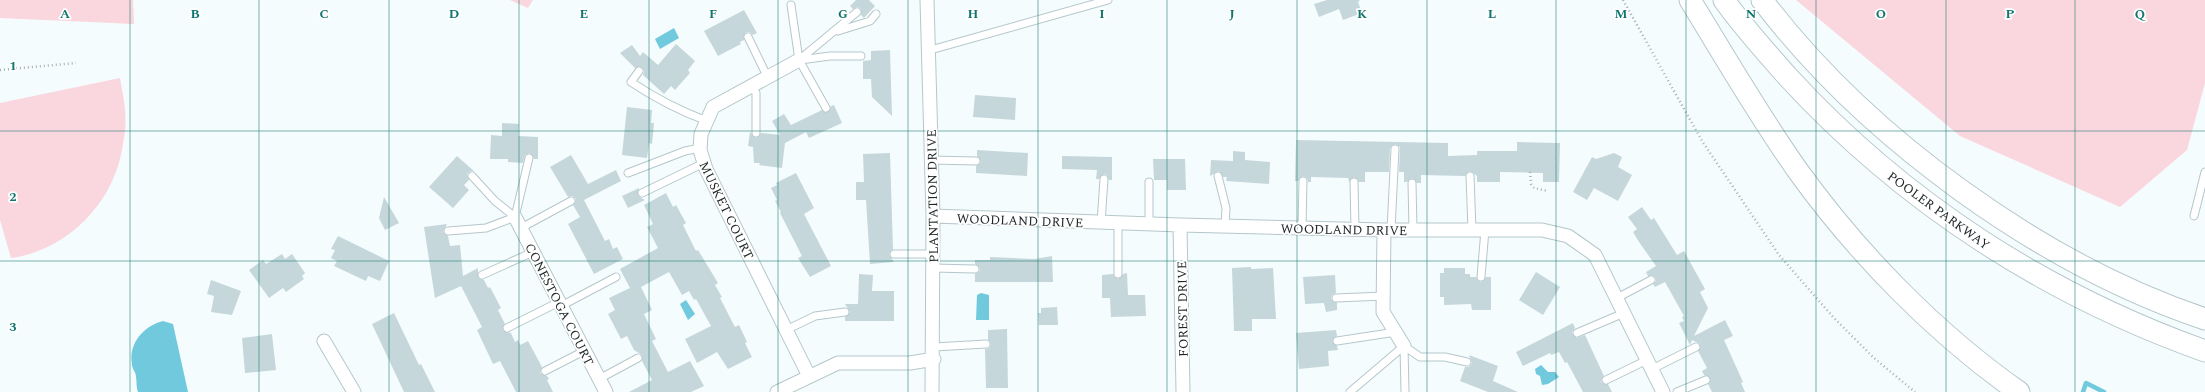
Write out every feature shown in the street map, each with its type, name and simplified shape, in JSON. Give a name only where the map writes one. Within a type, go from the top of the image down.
[{"type":"main road","points":[[1690,0],[1771,132],[1823,204],[1855,243],[1925,314],[1994,374],[2019,392]]},
{"type":"main road","name":"POOLER PARKWAY","points":[[1724,0],[1767,53],[1825,115],[1875,161],[1930,205],[1986,244],[2061,289],[2148,329],[2205,351]]},
{"type":"main road","points":[[1762,0],[1784,27],[1846,93],[1909,149],[1952,184],[2030,236],[2097,273],[2135,291],[2205,318]]},
{"type":"street","name":"PLANTATION DRIVE","points":[[927,0],[927,51],[933,216],[934,353],[932,392]]},
{"type":"street","name":"MUSKET COURT","points":[[799,60],[714,107],[701,134],[700,148],[704,163],[809,376]]},
{"type":"street","name":"WOODLAND DRIVE","points":[[933,216],[1118,224],[1388,230],[1542,230],[1568,236],[1595,256],[1663,392]]},
{"type":"street","name":"CONESTOGA COURT","points":[[518,222],[606,392]]},
{"type":"street","name":"FOREST DRIVE","points":[[1180,225],[1183,392]]},
{"type":"street","points":[[1388,230],[1383,312],[1404,346]]},
{"type":"street","points":[[324,341],[354,392]]},
{"type":"street","points":[[777,392],[838,363],[910,363],[934,353]]},
{"type":"lane","points":[[927,51],[1108,0]]},
{"type":"lane","points":[[790,5],[799,60],[826,108]]},
{"type":"lane","points":[[799,60],[857,12]]},
{"type":"lane","points":[[834,32],[870,21],[876,14]]},
{"type":"lane","points":[[748,37],[768,78]]},
{"type":"lane","points":[[799,60],[830,56],[861,56]]},
{"type":"lane","points":[[639,71],[631,82],[678,109],[707,121]]},
{"type":"lane","points":[[752,86],[756,93],[756,133]]},
{"type":"lane","points":[[628,173],[686,151],[700,148]]},
{"type":"lane","points":[[1388,230],[1394,149]]},
{"type":"lane","points":[[518,222],[529,158]]},
{"type":"lane","points":[[931,160],[976,161]]},
{"type":"lane","points":[[642,193],[704,163]]},
{"type":"lane","points":[[2194,216],[2205,172]]},
{"type":"lane","points":[[472,176],[495,202],[518,222]]},
{"type":"lane","points":[[1218,176],[1226,208],[1225,226]]},
{"type":"lane","points":[[1470,176],[1478,230],[1481,277]]},
{"type":"lane","points":[[1101,223],[1104,179]]},
{"type":"lane","points":[[1148,224],[1149,182]]},
{"type":"lane","points":[[1302,228],[1303,182]]},
{"type":"lane","points":[[1354,182],[1355,229]]},
{"type":"lane","points":[[1412,182],[1412,230]]},
{"type":"lane","points":[[448,231],[486,228],[518,222],[571,201]]},
{"type":"lane","points":[[1118,224],[1118,274]]},
{"type":"lane","points":[[482,275],[533,252]]},
{"type":"lane","points":[[894,254],[933,254]]},
{"type":"lane","points":[[933,268],[975,269]]},
{"type":"lane","points":[[507,328],[616,277]]},
{"type":"lane","points":[[1617,298],[1651,280]]},
{"type":"lane","points":[[1336,298],[1384,296]]},
{"type":"lane","points":[[786,330],[815,316],[845,312]]},
{"type":"lane","points":[[1577,333],[1624,312]]},
{"type":"lane","points":[[1337,342],[1396,332]]},
{"type":"lane","points":[[934,353],[986,344]]},
{"type":"lane","points":[[1404,346],[1420,357],[1445,357],[1467,362]]},
{"type":"lane","points":[[1350,392],[1404,346]]},
{"type":"lane","points":[[1404,346],[1405,392]]},
{"type":"lane","points":[[1606,380],[1696,347]]},
{"type":"lane","points":[[545,371],[584,351]]},
{"type":"lane","points":[[599,379],[638,358]]},
{"type":"lane","points":[[1677,392],[1706,380]]},
{"type":"path","points":[[1623,0],[1702,141],[1778,255],[1833,317],[1864,348],[1915,392]]},
{"type":"path","points":[[0,70],[76,63]]},
{"type":"path","points":[[1530,172],[1531,184],[1534,188],[1548,191]]},
{"type":"shaded area","points":[[0,0],[133,0],[134,24],[0,18]]},
{"type":"shaded area","points":[[510,0],[533,0],[528,8]]},
{"type":"shaded area","points":[[1796,0],[2205,0],[2205,83],[2187,150],[2120,207],[1960,136]]},
{"type":"shaded area","points":[[120,78],[125,111],[125,130],[119,164],[108,190],[87,218],[60,240],[28,254],[11,258],[0,220],[0,103]]},
{"type":"water","points":[[674,28],[679,38],[660,49],[655,39]]},
{"type":"water","points":[[981,293],[989,295],[989,320],[976,320],[977,295]]},
{"type":"water","points":[[686,300],[695,314],[688,320],[680,304]]},
{"type":"water","points":[[163,321],[173,324],[188,392],[138,392],[136,375],[132,366],[132,350],[135,343],[144,331],[156,323]]},
{"type":"water","points":[[1541,365],[1548,372],[1555,372],[1559,377],[1548,384],[1542,385],[1540,376],[1536,374],[1535,369]]},
{"type":"building","points":[[856,0],[869,0],[875,6],[864,18],[861,15],[861,9],[857,7],[853,9],[850,6]]},
{"type":"building","points":[[1327,0],[1360,0],[1358,2],[1362,13],[1343,20],[1339,9],[1319,17],[1314,4]]},
{"type":"building","points":[[744,10],[757,33],[753,35],[749,32],[745,33],[744,40],[740,42],[741,44],[718,56],[704,31]]},
{"type":"building","points":[[676,44],[695,61],[688,70],[690,73],[675,90],[671,86],[664,94],[643,75],[644,71],[642,67],[635,68],[620,53],[632,45],[640,56],[643,52],[658,65]]},
{"type":"building","points":[[890,50],[892,116],[872,97],[871,79],[863,79],[863,61],[871,60],[871,51]]},
{"type":"building","points":[[975,95],[1016,98],[1015,120],[973,117]]},
{"type":"building","points":[[834,105],[842,123],[809,138],[806,132],[785,143],[782,168],[754,163],[753,147],[748,146],[750,132],[756,138],[761,133],[780,135],[772,121],[784,114],[791,125],[822,110],[828,112],[831,106]]},
{"type":"building","points":[[627,107],[652,110],[651,123],[654,123],[652,144],[649,143],[647,158],[622,155]]},
{"type":"building","points":[[502,123],[519,124],[518,136],[538,137],[538,159],[534,159],[530,153],[525,155],[523,163],[508,162],[508,159],[490,159],[491,135],[502,136]]},
{"type":"building","points":[[1296,140],[1448,143],[1448,156],[1477,155],[1477,151],[1517,151],[1517,142],[1560,143],[1559,182],[1543,182],[1543,173],[1500,172],[1500,182],[1477,182],[1477,176],[1470,171],[1465,176],[1421,175],[1421,183],[1417,183],[1412,178],[1407,182],[1404,182],[1404,172],[1399,172],[1400,147],[1395,144],[1390,148],[1389,172],[1365,172],[1365,182],[1359,182],[1354,177],[1349,182],[1348,178],[1311,177],[1311,182],[1308,182],[1307,178],[1303,176],[1298,181],[1295,181]]},
{"type":"building","points":[[977,150],[1028,153],[1027,176],[976,173],[976,166],[981,162],[977,156]]},
{"type":"building","points":[[1233,151],[1245,152],[1245,160],[1270,162],[1269,184],[1226,181],[1227,177],[1223,177],[1219,171],[1210,176],[1211,160],[1233,161]]},
{"type":"building","points":[[890,153],[893,249],[889,254],[894,262],[870,264],[866,200],[856,200],[856,182],[864,182],[863,154]]},
{"type":"building","points":[[1614,153],[1622,157],[1618,167],[1632,175],[1618,201],[1594,188],[1587,200],[1573,192],[1592,157],[1596,159]]},
{"type":"building","points":[[571,155],[588,184],[616,170],[621,181],[584,200],[605,241],[609,239],[613,249],[617,247],[623,259],[594,274],[568,224],[580,217],[573,205],[576,199],[572,196],[568,197],[550,167]]},
{"type":"building","points":[[457,156],[475,172],[471,171],[467,174],[469,180],[464,185],[469,190],[453,208],[429,187]]},
{"type":"building","points":[[1062,156],[1112,157],[1112,180],[1109,180],[1107,175],[1104,174],[1099,179],[1096,179],[1097,170],[1062,169]]},
{"type":"building","points":[[1153,159],[1185,159],[1186,190],[1167,190],[1167,180],[1154,180]]},
{"type":"building","points":[[796,173],[814,208],[804,214],[831,266],[810,277],[798,258],[802,256],[780,213],[781,212],[775,201],[777,200],[771,188],[777,185],[776,183]]},
{"type":"building","points":[[639,188],[638,196],[645,200],[628,208],[622,196]]},
{"type":"building","points":[[666,193],[673,207],[676,205],[686,223],[683,225],[696,251],[698,250],[718,283],[715,285],[722,297],[720,298],[735,327],[739,325],[747,342],[745,343],[752,357],[728,369],[717,352],[697,363],[685,339],[711,326],[696,299],[694,300],[689,291],[682,295],[669,272],[641,287],[652,310],[644,314],[656,339],[652,341],[668,372],[690,361],[704,386],[691,392],[629,392],[652,380],[642,361],[642,355],[634,350],[627,336],[621,339],[608,314],[615,310],[609,298],[630,288],[620,269],[658,248],[647,227],[653,224],[644,205]]},
{"type":"building","points":[[384,197],[399,223],[385,230],[379,218]]},
{"type":"building","points":[[1642,207],[1651,220],[1654,218],[1677,255],[1684,251],[1705,289],[1700,292],[1708,308],[1694,336],[1725,320],[1733,336],[1724,340],[1743,382],[1741,383],[1745,392],[1712,392],[1708,384],[1710,378],[1704,375],[1702,371],[1707,368],[1698,351],[1700,344],[1692,340],[1690,345],[1679,323],[1684,321],[1682,317],[1684,316],[1665,282],[1655,287],[1653,284],[1656,281],[1655,277],[1648,276],[1646,272],[1656,266],[1633,232],[1637,229],[1628,217]]},
{"type":"building","points":[[447,224],[443,232],[448,236],[450,246],[460,245],[463,276],[478,268],[478,277],[484,280],[488,288],[490,287],[501,308],[498,310],[505,324],[503,331],[511,333],[515,342],[518,340],[520,345],[528,341],[542,367],[540,373],[547,376],[549,379],[547,380],[553,392],[516,392],[500,361],[493,364],[477,330],[482,327],[461,286],[435,298],[424,227]]},
{"type":"building","points":[[338,236],[389,261],[380,281],[368,276],[366,281],[334,266],[337,261],[331,258],[335,250],[331,249]]},
{"type":"building","points":[[282,254],[285,259],[292,254],[305,273],[302,276],[304,279],[286,292],[283,288],[269,298],[249,270],[263,260],[266,264]]},
{"type":"building","points":[[1052,256],[1053,282],[975,282],[975,274],[979,272],[980,269],[975,264],[975,260],[990,260],[990,257],[1035,259]]},
{"type":"building","points":[[1251,267],[1251,269],[1273,268],[1276,319],[1252,319],[1252,331],[1234,331],[1232,268]]},
{"type":"building","points":[[1444,268],[1465,268],[1465,274],[1470,274],[1470,277],[1476,277],[1480,282],[1486,277],[1491,277],[1491,310],[1472,310],[1471,304],[1444,305],[1444,297],[1440,297],[1440,273],[1444,273]]},
{"type":"building","points":[[1536,272],[1560,287],[1543,315],[1519,300]]},
{"type":"building","points":[[1127,273],[1128,295],[1145,295],[1146,316],[1111,317],[1110,298],[1102,298],[1102,275],[1113,274],[1118,279],[1123,274]]},
{"type":"building","points":[[859,274],[873,275],[872,291],[894,291],[894,321],[845,321],[845,317],[850,312],[845,304],[858,304]]},
{"type":"building","points":[[1335,275],[1336,293],[1332,295],[1331,299],[1337,303],[1337,310],[1326,312],[1324,303],[1305,304],[1303,277]]},
{"type":"building","points":[[211,280],[241,291],[232,315],[211,312],[214,296],[207,294]]},
{"type":"building","points":[[1057,307],[1058,325],[1039,325],[1038,313],[1041,313],[1041,308]]},
{"type":"building","points":[[394,313],[419,365],[421,364],[435,392],[404,392],[372,324]]},
{"type":"building","points":[[1573,323],[1575,328],[1572,332],[1573,335],[1577,338],[1585,335],[1604,376],[1601,382],[1608,384],[1612,392],[1583,392],[1567,362],[1565,363],[1559,352],[1551,355],[1550,353],[1523,366],[1516,352]]},
{"type":"building","points":[[1007,329],[1008,388],[986,388],[985,349],[989,348],[991,344],[988,340],[988,330]]},
{"type":"building","points":[[1336,330],[1337,336],[1332,341],[1337,346],[1338,350],[1328,351],[1329,366],[1299,369],[1296,333]]},
{"type":"building","points":[[272,334],[276,370],[245,373],[242,338]]},
{"type":"building","points":[[1469,355],[1498,366],[1493,381],[1518,392],[1488,392],[1460,381],[1465,367],[1469,367],[1472,363]]},
{"type":"waterway","points":[[2083,392],[2086,383],[2104,392]]}]
